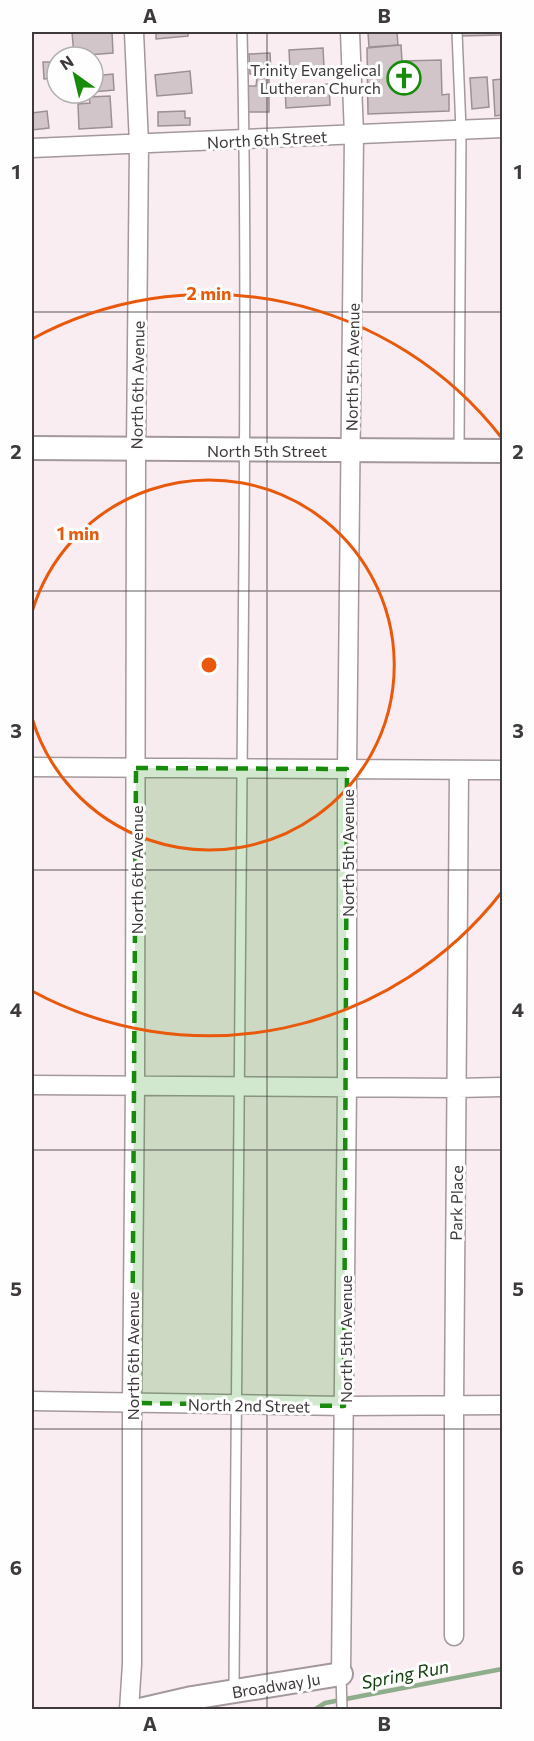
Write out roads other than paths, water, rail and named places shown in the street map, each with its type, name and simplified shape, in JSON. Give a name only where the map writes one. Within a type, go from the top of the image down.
[{"type":"street","name":"North 6th Avenue","points":[[129,1710],[132,1664],[139,144],[134,32]]},
{"type":"street","name":"North 5th Avenue","points":[[342,1680],[347,769],[354,135],[350,32]]},
{"type":"street","name":"North 6th Street","points":[[32,148],[502,128]]},
{"type":"street","name":"North 5th Street","points":[[32,448],[502,452]]},
{"type":"street","points":[[32,767],[502,770]]},
{"type":"street","name":"Park Place","points":[[454,1636],[459,770]]},
{"type":"street","points":[[32,1085],[502,1087]]},
{"type":"street","name":"North 2nd Street","points":[[32,1401],[344,1406],[502,1405]]},
{"type":"street","name":"Broadway Ju","points":[[140,1710],[192,1698],[342,1680]]},
{"type":"lane","points":[[234,1692],[243,768],[245,140],[242,32]]},
{"type":"lane","points":[[457,32],[461,130],[459,452]]},
{"type":"lane","points":[[342,1680],[342,1710]]},
{"type":"waterway","name":"Spring Run","points":[[314,1710],[325,1703],[502,1669]]},
{"type":"place","name":"Trinity Evangelical Lutheran Church","points":[[404,78]]}]
